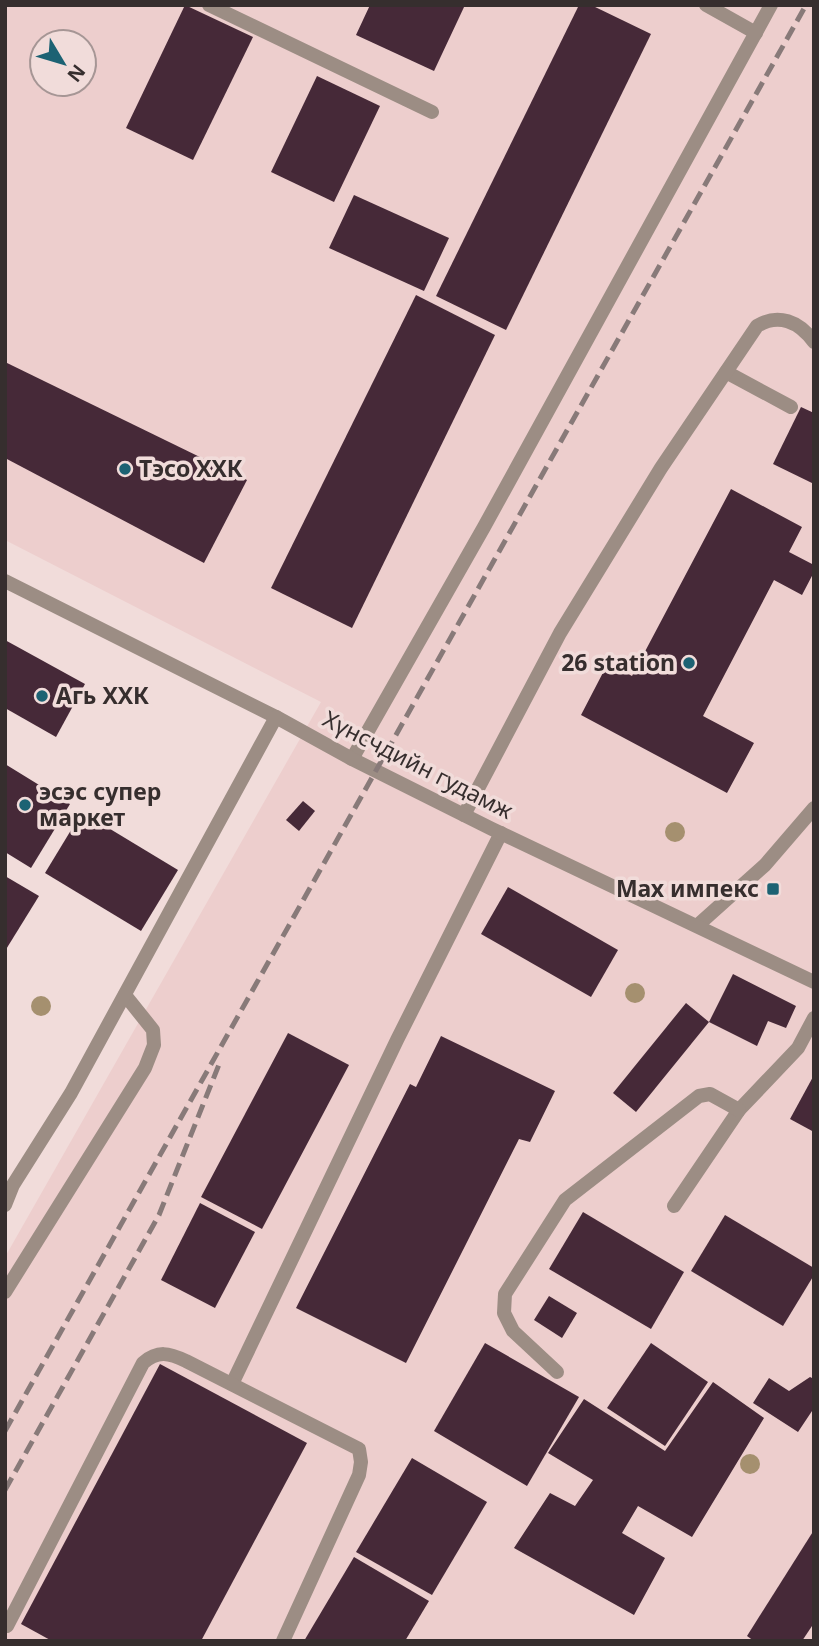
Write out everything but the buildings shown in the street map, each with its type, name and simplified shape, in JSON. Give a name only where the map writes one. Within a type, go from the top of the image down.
[{"type":"street","points":[[209,5],[432,112]]},
{"type":"street","points":[[705,5],[756,33]]},
{"type":"street","points":[[352,759],[484,527],[771,5]]},
{"type":"street","points":[[464,815],[560,633],[661,468],[757,326],[770,318],[787,320],[808,334],[814,342]]},
{"type":"street","points":[[726,372],[791,407]]},
{"type":"street","name":"Хүнсчдийн гудамж","points":[[5,581],[464,815],[814,982]]},
{"type":"street","points":[[5,1205],[13,1185],[71,1093],[276,717]]},
{"type":"street","points":[[698,925],[765,865],[814,808]]},
{"type":"street","points":[[232,1384],[403,1028],[501,833]]},
{"type":"street","points":[[5,1292],[145,1068],[155,1045],[153,1030],[125,995]]},
{"type":"street","points":[[674,1206],[739,1110],[798,1048],[814,1018]]},
{"type":"street","points":[[557,1372],[513,1331],[504,1313],[505,1294],[565,1200],[699,1096],[710,1094],[739,1110]]},
{"type":"street","points":[[7,1626],[143,1363],[153,1355],[163,1353],[173,1355],[359,1449],[359,1475],[283,1641]]},
{"type":"shaded area","points":[[5,5],[814,5],[814,1641],[5,1641],[5,1257],[321,702],[5,540]]},
{"type":"railway","points":[[5,1431],[806,5]]},
{"type":"railway","points":[[5,1490],[159,1215],[220,1062]]},
{"type":"place","name":"Тэсо ХХК","points":[[125,469]]},
{"type":"place","name":"26 station","points":[[689,663]]},
{"type":"place","name":"Агь ХХК","points":[[42,696]]},
{"type":"place","name":"эсэс супер маркет","points":[[25,805]]},
{"type":"place","name":"Мах импекс","points":[[773,889]]}]
